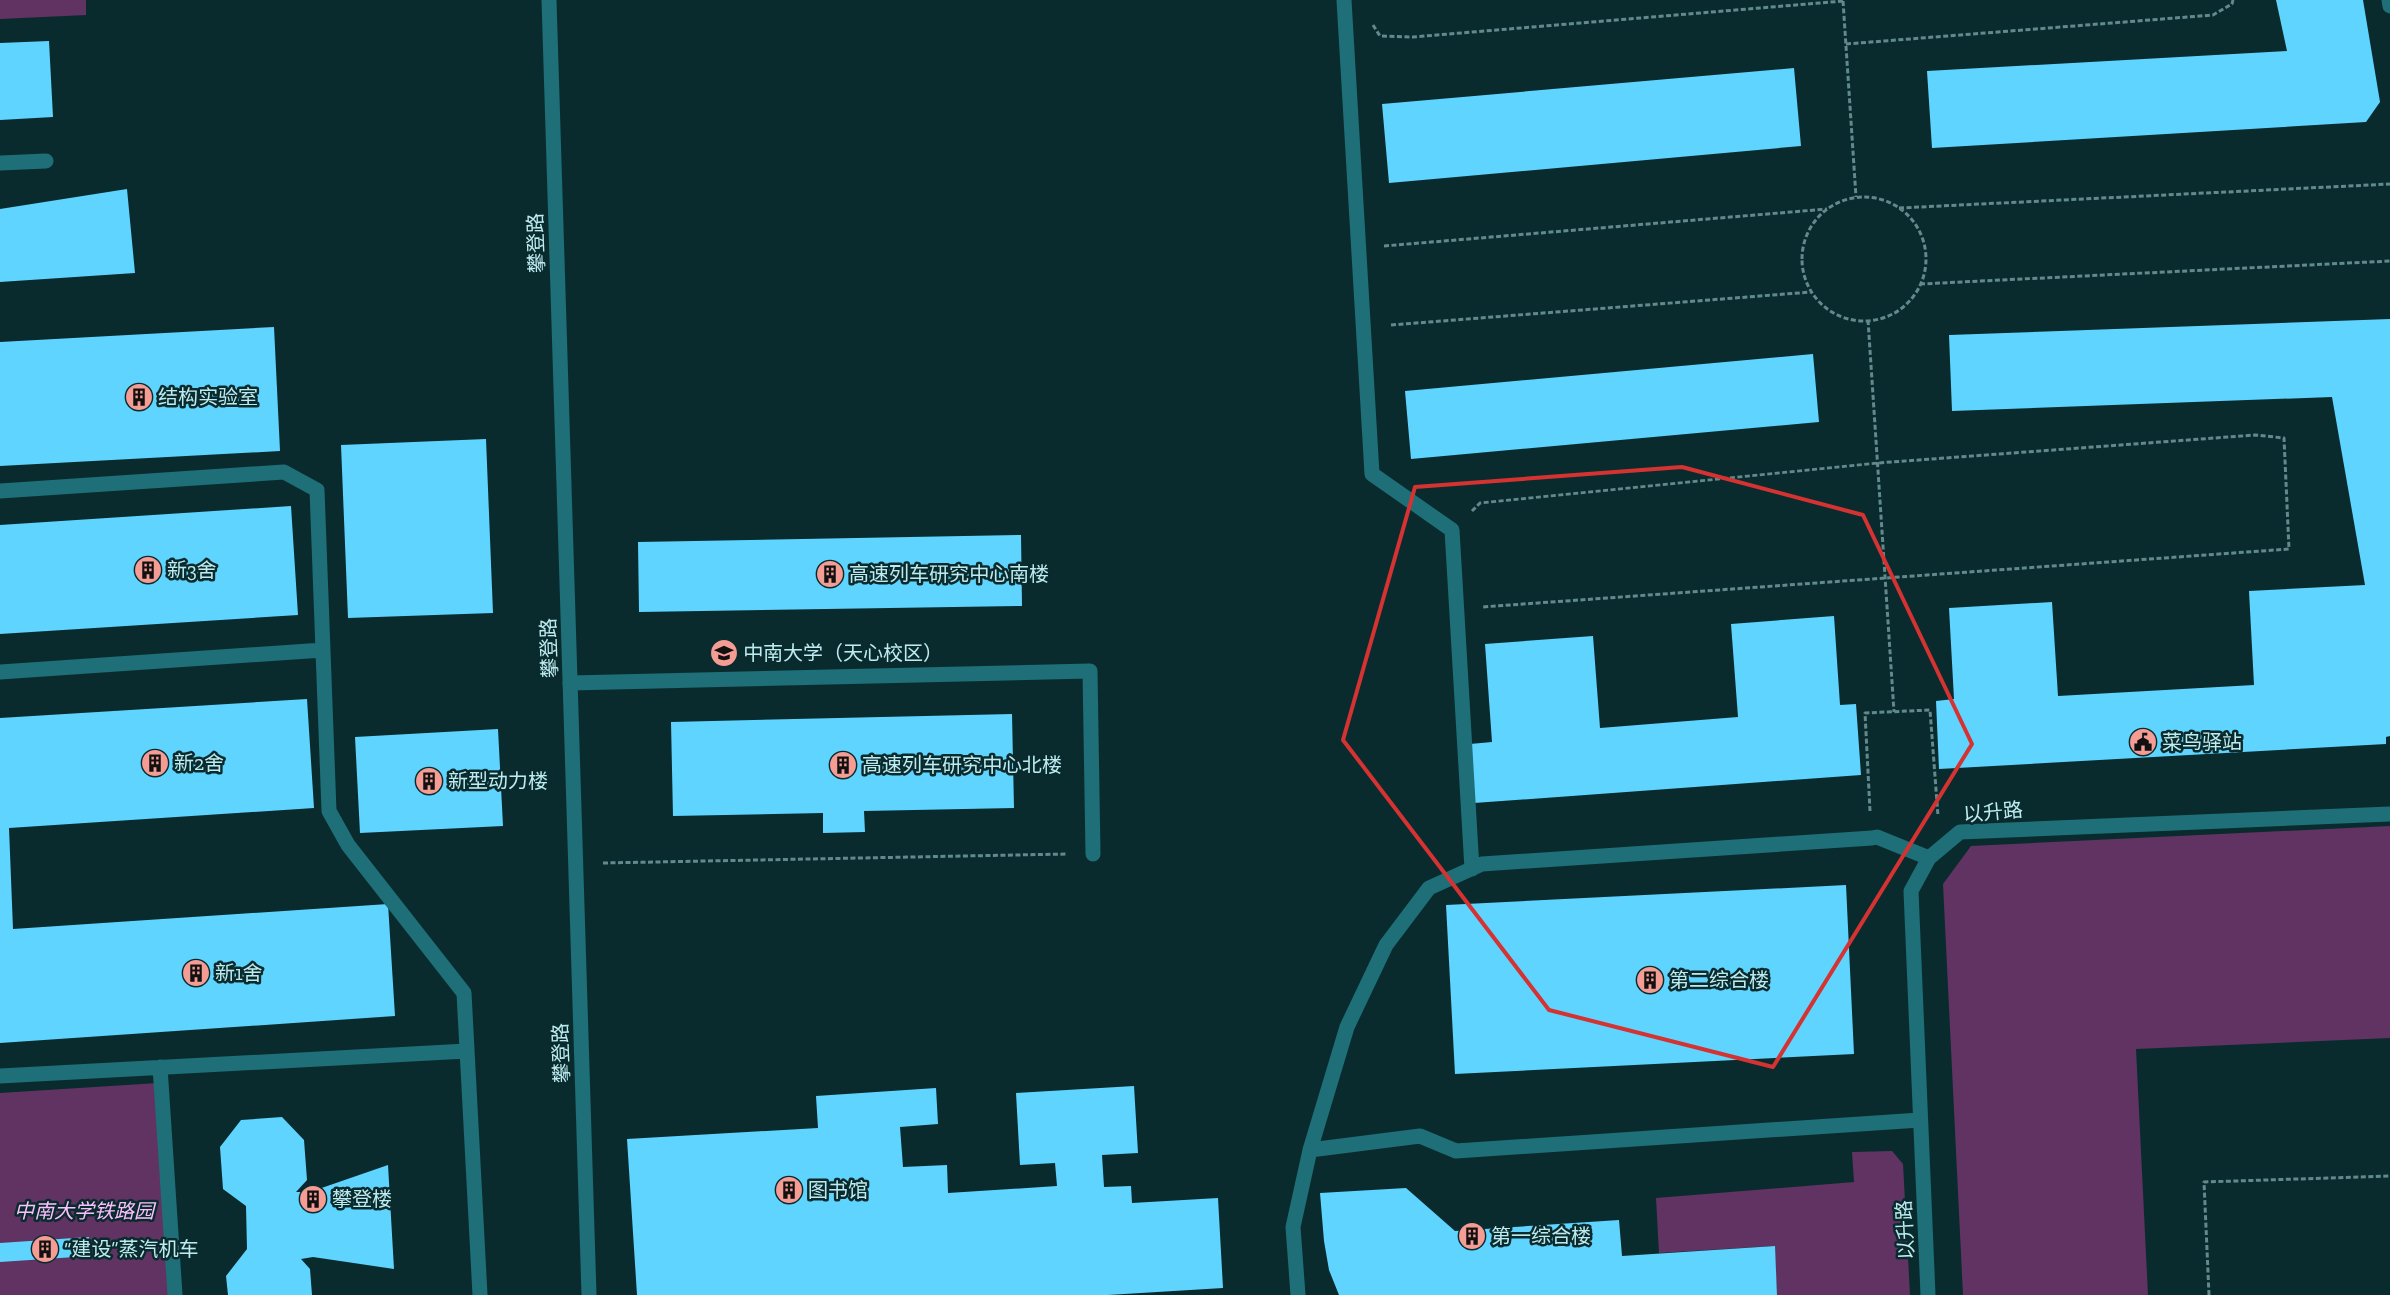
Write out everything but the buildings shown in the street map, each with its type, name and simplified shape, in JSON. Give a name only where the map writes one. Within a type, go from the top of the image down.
[{"type":"street","name":"攀登路","points":[[549,0],[589,1295]]},
{"type":"street","points":[[1344,0],[1372,474],[1452,530],[1472,868]]},
{"type":"street","points":[[2389,0],[2390,6]]},
{"type":"street","points":[[0,163],[46,161]]},
{"type":"street","points":[[0,491],[284,472],[317,490],[329,812],[348,845],[464,993],[480,1295]]},
{"type":"street","points":[[0,672],[323,650]]},
{"type":"street","points":[[570,682],[1090,671],[1093,854]]},
{"type":"street","name":"以升路","points":[[1928,1295],[1911,890],[1929,858],[1960,832],[2390,814]]},
{"type":"street","points":[[1298,1295],[1293,1227],[1310,1150],[1347,1027],[1386,944],[1429,888],[1482,864],[1877,838],[1929,858]]},
{"type":"street","points":[[0,1076],[467,1050]]},
{"type":"street","points":[[160,1067],[175,1295]]},
{"type":"street","points":[[1310,1150],[1420,1136],[1456,1151],[1920,1120]]},
{"type":"path","points":[[1372,23],[1380,36],[1413,37],[1843,0],[1856,197]]},
{"type":"path","points":[[1846,44],[2213,15],[2232,4],[2233,0]]},
{"type":"path","points":[[1899,208],[2390,184]]},
{"type":"path","points":[[1856,197],[1876,198],[1899,208],[1911,218],[1922,235],[1926,254],[1924,275],[1916,293],[1902,308],[1884,318],[1868,320],[1844,318],[1825,308],[1811,292],[1803,273],[1802,252],[1807,232],[1819,215],[1827,209],[1836,203],[1856,197]]},
{"type":"path","points":[[1358,248],[1827,209]]},
{"type":"path","points":[[1920,284],[2390,261]]},
{"type":"path","points":[[1363,328],[1811,292]]},
{"type":"path","points":[[1868,320],[1894,712]]},
{"type":"path","points":[[1452,530],[1480,503],[1878,463],[2255,435],[2284,438],[2289,549],[1456,609]]},
{"type":"path","points":[[1870,799],[1864,712],[1930,710],[1936,796]]},
{"type":"path","points":[[575,863],[1093,854]]},
{"type":"path","points":[[2208,1295],[2204,1182],[2390,1176]]},
{"type":"highlighted area","points":[[1682,467],[1863,515],[1972,744],[1773,1067],[1549,1010],[1343,740],[1415,487]]},
{"type":"green space","points":[[0,0],[86,0],[86,15],[0,19]]},
{"type":"green space","points":[[2390,826],[2390,1038],[2136,1049],[2148,1295],[1963,1295],[1943,884],[1971,846]]},
{"type":"green space","name":"中南大学铁路园","points":[[158,1083],[172,1295],[0,1295],[0,1093]]},
{"type":"green space","points":[[1892,1151],[1903,1164],[1910,1295],[1777,1295],[1774,1246],[1659,1253],[1656,1198],[1854,1182],[1852,1152]]},
{"type":"place","name":"结构实验室","points":[[139,397]]},
{"type":"place","name":"新3舍","points":[[148,570]]},
{"type":"place","name":"高速列车研究中心南楼","points":[[830,574]]},
{"type":"place","name":"中南大学（天心校区）","points":[[724,653]]},
{"type":"place","name":"菜鸟驿站","points":[[2143,742]]},
{"type":"place","name":"新2舍","points":[[155,763]]},
{"type":"place","name":"高速列车研究中心北楼","points":[[843,765]]},
{"type":"place","name":"新型动力楼","points":[[429,781]]},
{"type":"place","name":"新1舍","points":[[196,973]]},
{"type":"place","name":"第二综合楼","points":[[1650,980]]},
{"type":"place","name":"图书馆","points":[[789,1190]]},
{"type":"place","name":"攀登楼","points":[[313,1199]]},
{"type":"place","name":"第一综合楼","points":[[1472,1236]]},
{"type":"place","name":"“建设”蒸汽机车","points":[[45,1249]]}]
